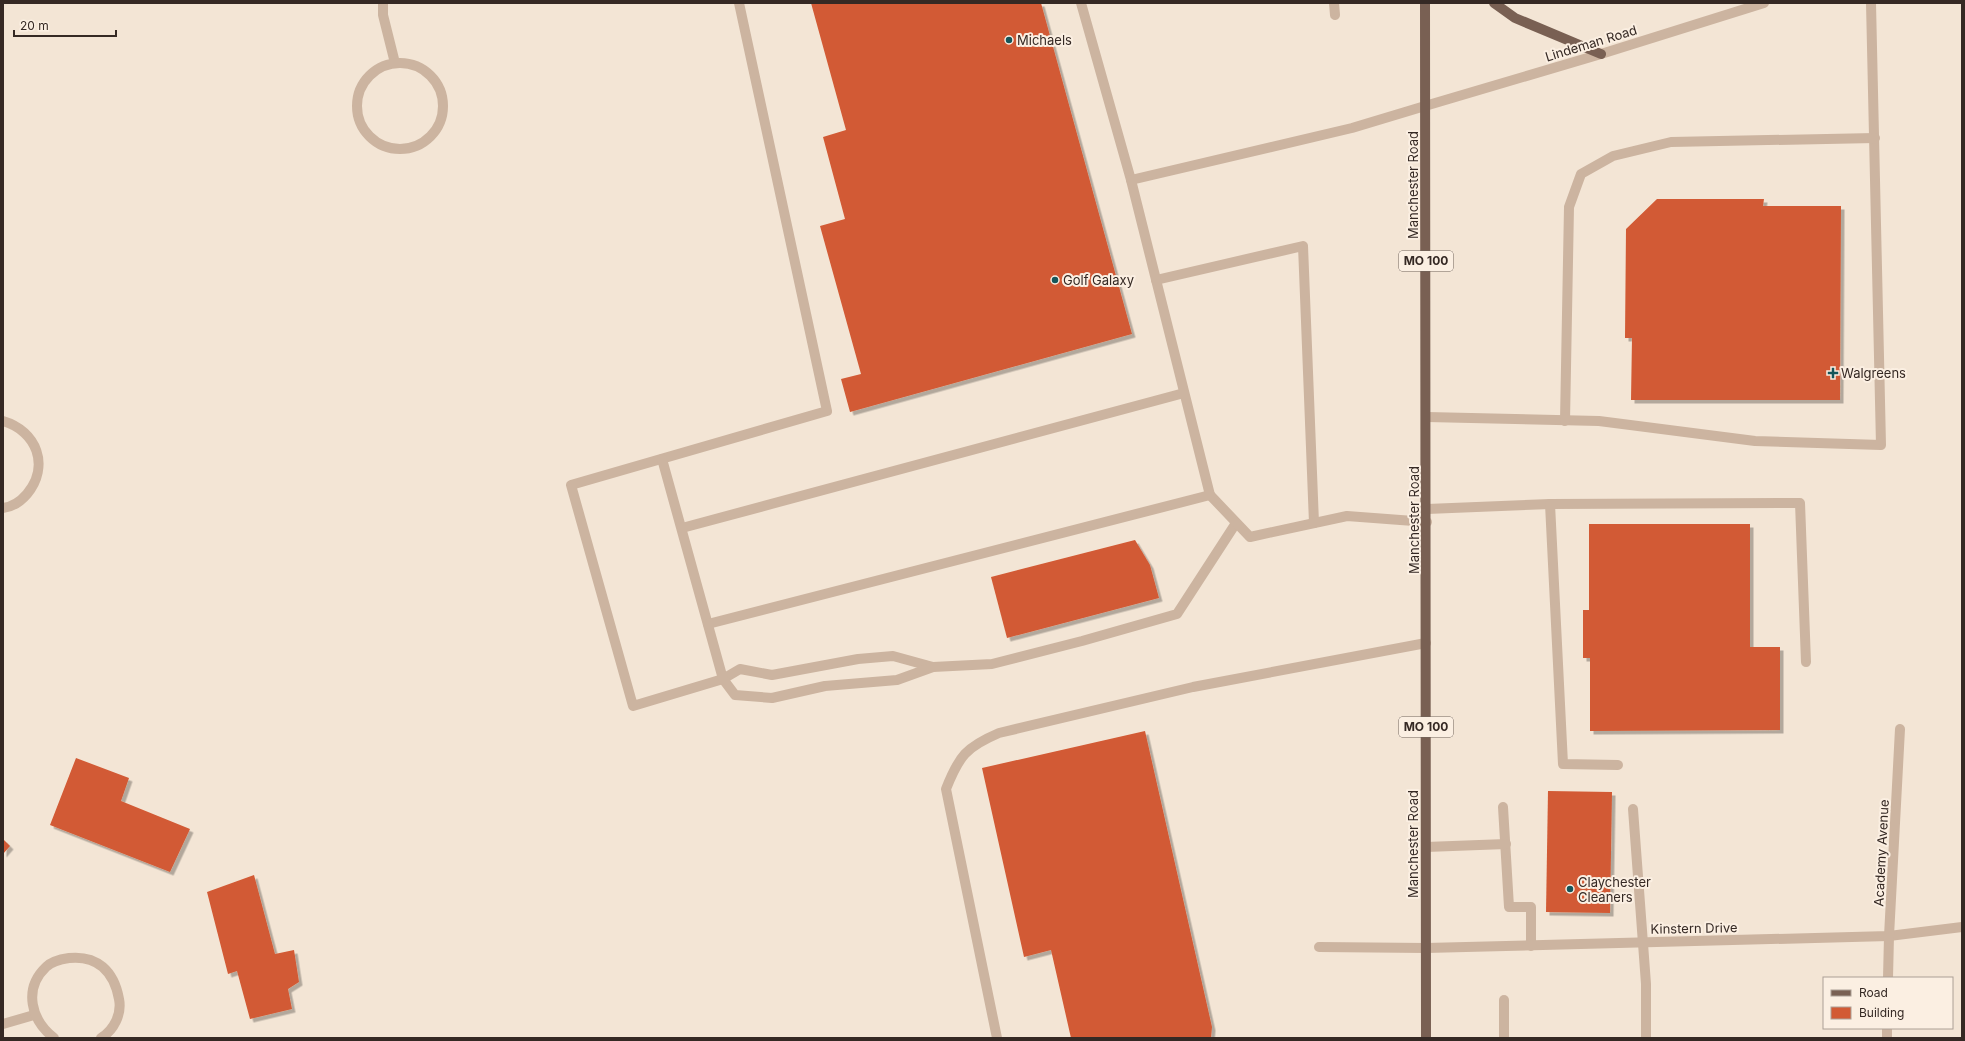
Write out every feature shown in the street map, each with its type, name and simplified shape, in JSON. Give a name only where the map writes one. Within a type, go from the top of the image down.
[{"type":"main road","name":"Manchester Road","points":[[1426,3],[1426,1038]]},
{"type":"main road","points":[[1494,3],[1515,18],[1601,54]]},
{"type":"street","points":[[383,3],[383,15],[395,63]]},
{"type":"street","points":[[739,3],[827,410],[571,485],[633,706],[723,679],[740,669],[772,675],[851,660],[893,656],[933,667]]},
{"type":"street","points":[[1082,3],[1131,180],[1210,495],[1250,537],[1347,516],[1427,522]]},
{"type":"street","points":[[1334,3],[1335,15]]},
{"type":"street","name":"Lindeman Road","points":[[1131,180],[1352,128],[1601,54],[1764,3]]},
{"type":"street","points":[[1426,417],[1599,421],[1755,441],[1881,445],[1871,3]]},
{"type":"street","points":[[395,63],[412,64],[426,72],[437,85],[442,101],[441,118],[433,133],[421,144],[404,149],[388,148],[373,140],[362,127],[357,111],[358,94],[366,79],[379,68],[395,63]]},
{"type":"street","points":[[1565,421],[1569,207],[1581,174],[1613,156],[1671,142],[1875,138]]},
{"type":"street","points":[[1156,280],[1303,246],[1314,523]]},
{"type":"street","points":[[682,528],[1184,393]]},
{"type":"street","points":[[3,421],[14,424],[28,435],[37,450],[39,468],[34,485],[23,498],[8,507],[3,508]]},
{"type":"street","points":[[662,459],[723,679],[735,695],[772,698],[825,686],[897,680],[933,667],[992,664],[1082,642],[1177,614],[1236,522]]},
{"type":"street","points":[[708,624],[1210,495]]},
{"type":"street","points":[[1427,509],[1550,504],[1800,503],[1806,662]]},
{"type":"street","points":[[1550,504],[1563,764],[1618,765]]},
{"type":"street","points":[[997,1038],[946,789],[956,764],[977,743],[999,733],[1193,687],[1426,643]]},
{"type":"street","name":"Academy Avenue","points":[[1888,977],[1900,729]]},
{"type":"street","points":[[1503,807],[1509,906],[1531,907],[1530,946]]},
{"type":"street","points":[[1633,809],[1646,984],[1646,1038]]},
{"type":"street","points":[[1426,847],[1506,844]]},
{"type":"street","name":"Kinstern Drive","points":[[1319,948],[1530,946],[1889,936],[1962,927]]},
{"type":"street","points":[[54,1038],[44,1030],[34,1015],[32,997],[36,980],[47,966],[62,959],[79,957],[95,960],[108,972],[116,986],[120,1001],[118,1019],[108,1034],[101,1038]]},
{"type":"street","points":[[1504,1000],[1504,1038]]},
{"type":"street","points":[[3,1024],[34,1015]]},
{"type":"building","points":[[811,3],[1041,3],[1132,334],[850,412],[841,379],[861,374],[820,226],[845,219],[823,137],[846,130]]},
{"type":"building","name":"Walgreens","points":[[1657,199],[1764,199],[1763,206],[1841,206],[1840,400],[1631,400],[1632,338],[1625,338],[1626,229]]},
{"type":"building","points":[[1589,524],[1750,524],[1750,647],[1780,647],[1780,730],[1590,731],[1590,658],[1583,658],[1583,610],[1589,610]]},
{"type":"building","points":[[1135,540],[1150,565],[1159,598],[1007,638],[991,577]]},
{"type":"building","points":[[1145,731],[1212,1027],[1211,1038],[1071,1038],[1051,950],[1024,957],[982,768]]},
{"type":"building","points":[[76,758],[129,778],[121,801],[190,829],[170,872],[50,825]]},
{"type":"building","points":[[1548,791],[1612,792],[1610,913],[1546,912]]},
{"type":"building","points":[[3,839],[10,846],[3,854]]},
{"type":"building","points":[[254,875],[275,954],[294,950],[299,982],[288,989],[292,1009],[250,1019],[237,971],[228,974],[207,892]]},
{"type":"place","name":"Michaels","points":[[1009,40]]},
{"type":"place","name":"Golf Galaxy","points":[[1055,280]]},
{"type":"place","name":"Walgreens","points":[[1833,373]]},
{"type":"place","name":"Claychester Cleaners","points":[[1570,889]]}]
